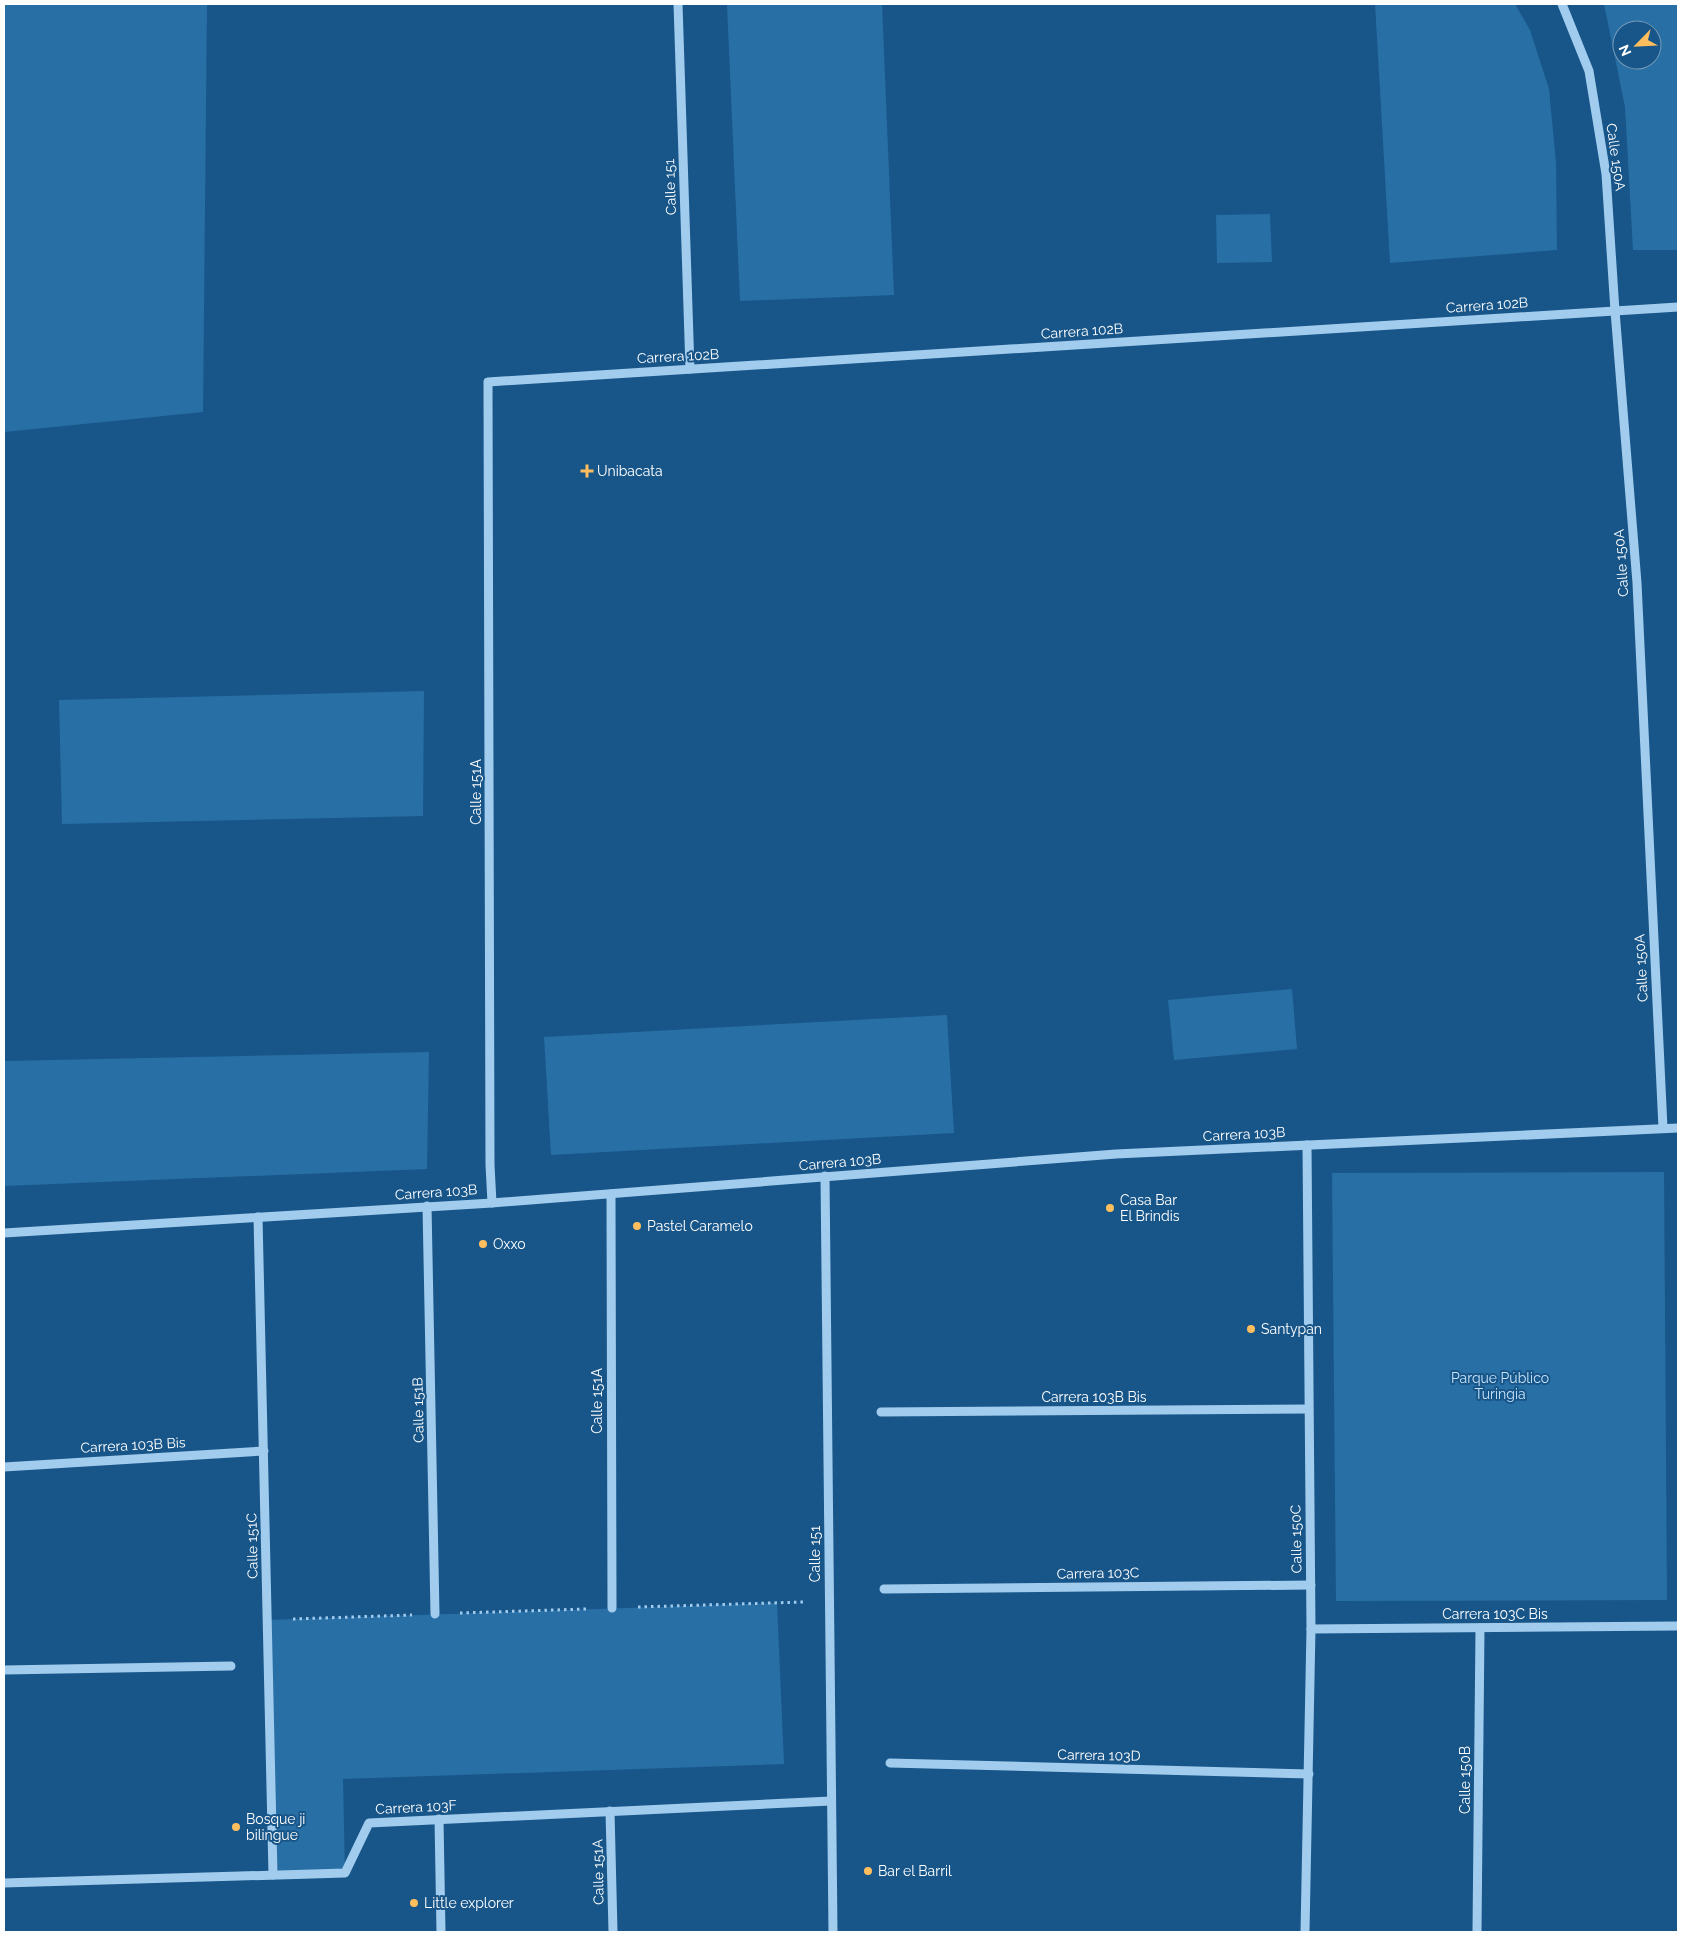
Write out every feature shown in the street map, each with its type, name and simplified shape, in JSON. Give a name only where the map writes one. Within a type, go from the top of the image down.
[{"type":"street","name":"Calle 151","points":[[678,4],[690,369]]},
{"type":"street","name":"Calle 150A","points":[[1562,4],[1589,72],[1606,174],[1637,583],[1662,1128]]},
{"type":"street","name":"Carrera 102B","points":[[488,382],[1678,307]]},
{"type":"street","name":"Calle 151A","points":[[488,382],[490,1165],[492,1203]]},
{"type":"street","name":"Carrera 103B","points":[[4,1232],[492,1203],[1116,1154],[1678,1128]]},
{"type":"street","name":"Calle 150C","points":[[1305,1932],[1311,1629],[1307,1145]]},
{"type":"street","name":"Calle 151","points":[[825,1176],[833,1932]]},
{"type":"street","name":"Calle 151A","points":[[611,1194],[612,1608]]},
{"type":"street","name":"Calle 151B","points":[[427,1206],[436,1614]]},
{"type":"street","name":"Calle 151C","points":[[258,1217],[273,1875]]},
{"type":"street","name":"Carrera 103B Bis","points":[[881,1412],[1308,1409]]},
{"type":"street","name":"Carrera 103B Bis","points":[[4,1467],[264,1451]]},
{"type":"street","name":"Carrera 103C","points":[[884,1589],[1311,1585]]},
{"type":"street","name":"Carrera 103C Bis","points":[[1311,1629],[1678,1626]]},
{"type":"street","name":"Calle 150B","points":[[1478,1932],[1480,1628]]},
{"type":"street","points":[[4,1670],[231,1666]]},
{"type":"street","name":"Carrera 103D","points":[[890,1763],[1309,1774]]},
{"type":"street","name":"Carrera 103F","points":[[4,1883],[345,1873],[369,1823],[831,1801]]},
{"type":"street","name":"Calle 151A","points":[[610,1811],[613,1932]]},
{"type":"street","points":[[439,1819],[441,1932]]},
{"type":"path","points":[[268,1620],[829,1601]]},
{"type":"green space","points":[[4,4],[207,4],[203,412],[4,432]]},
{"type":"green space","points":[[727,4],[882,4],[894,295],[740,301]]},
{"type":"green space","points":[[1375,4],[1515,4],[1530,30],[1549,89],[1556,163],[1557,250],[1390,263]]},
{"type":"green space","points":[[1604,4],[1678,4],[1678,250],[1633,250],[1625,107],[1617,70],[1662,70],[1662,20],[1612,20],[1612,43]]},
{"type":"green space","points":[[1270,214],[1272,262],[1217,263],[1216,215]]},
{"type":"green space","points":[[424,691],[423,816],[62,824],[59,700]]},
{"type":"green space","points":[[1292,989],[1297,1049],[1174,1060],[1168,1000]]},
{"type":"green space","points":[[947,1015],[954,1133],[551,1155],[544,1037]]},
{"type":"green space","points":[[429,1052],[427,1169],[4,1186],[4,1061]]},
{"type":"green space","name":"Parque Público Turingia","points":[[1664,1172],[1667,1600],[1336,1601],[1332,1173]]},
{"type":"green space","points":[[777,1603],[784,1764],[343,1779],[345,1873],[273,1875],[267,1620]]},
{"type":"place","name":"Unibacata","points":[[587,471]]},
{"type":"place","name":"Casa Bar El Brindis","points":[[1110,1208]]},
{"type":"place","name":"Pastel Caramelo","points":[[637,1226]]},
{"type":"place","name":"Oxxo","points":[[483,1244]]},
{"type":"place","name":"Santypan","points":[[1251,1329]]},
{"type":"place","name":"Bosque ji bilingue","points":[[236,1827]]},
{"type":"place","name":"Bar el Barril","points":[[868,1871]]},
{"type":"place","name":"Little explorer","points":[[414,1903]]}]
